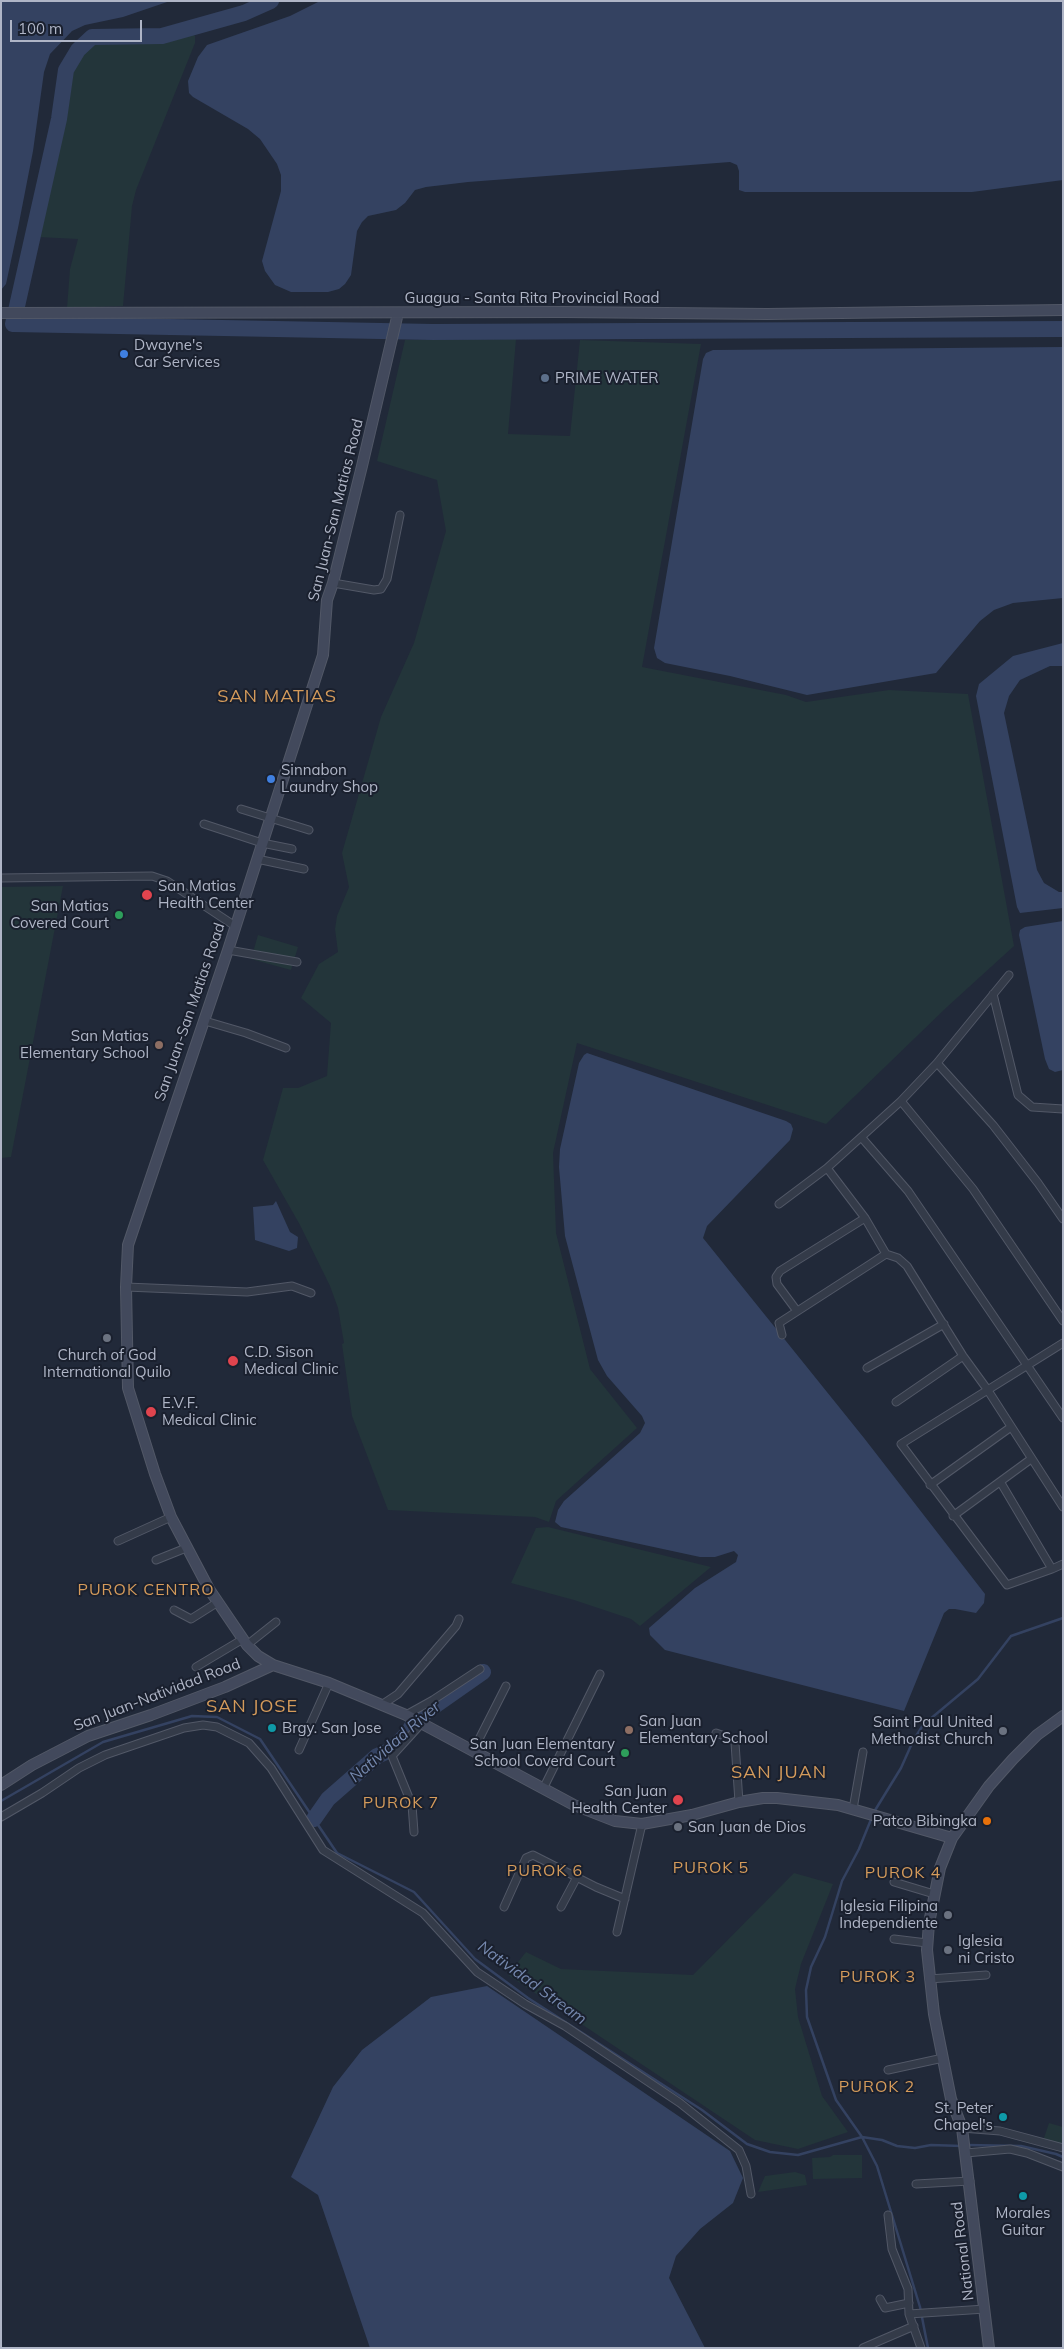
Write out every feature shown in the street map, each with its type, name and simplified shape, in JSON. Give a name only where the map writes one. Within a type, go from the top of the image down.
[{"type":"street","name":"Guagua - Santa Rita Provincial Road","points":[[6,313],[397,318],[564,312],[767,314],[1063,310]]},
{"type":"street","name":"San Juan-San Matias Road","points":[[397,318],[333,583],[327,600],[323,655],[205,1021],[128,1245],[126,1287],[128,1388],[153,1467],[186,1548],[218,1602],[245,1642],[258,1656],[272,1665],[329,1683],[383,1704],[543,1789],[608,1819],[628,1824],[642,1824],[692,1815],[738,1802],[777,1798],[823,1802],[865,1812],[952,1838]]},
{"type":"street","points":[[333,583],[374,590],[381,589],[387,579],[400,515]]},
{"type":"street","points":[[241,809],[309,830]]},
{"type":"street","points":[[204,824],[262,843],[292,848]]},
{"type":"street","points":[[257,859],[304,869]]},
{"type":"street","points":[[1,878],[152,876],[167,881],[235,926]]},
{"type":"street","points":[[228,950],[297,962]]},
{"type":"street","points":[[779,1204],[827,1168],[862,1138],[900,1101],[937,1063],[1009,976]]},
{"type":"street","points":[[993,994],[1018,1095],[1032,1107],[1063,1109]]},
{"type":"street","points":[[205,1021],[246,1033],[286,1048]]},
{"type":"street","points":[[937,1063],[993,1125],[1063,1219]]},
{"type":"street","points":[[900,1101],[973,1189],[1063,1321]]},
{"type":"street","points":[[862,1138],[908,1191],[1063,1418]]},
{"type":"street","points":[[827,1168],[865,1218],[886,1254],[898,1258],[907,1266],[962,1356],[987,1389],[1063,1507]]},
{"type":"street","points":[[797,1311],[777,1284],[776,1277],[780,1271],[865,1218]]},
{"type":"street","points":[[782,1335],[779,1323],[886,1254]]},
{"type":"street","points":[[126,1287],[247,1292],[292,1286],[311,1293]]},
{"type":"street","points":[[867,1368],[944,1324]]},
{"type":"street","points":[[1063,1343],[900,1444],[1007,1585],[1063,1564]]},
{"type":"street","points":[[896,1402],[962,1356]]},
{"type":"street","points":[[930,1484],[1011,1427]]},
{"type":"street","points":[[953,1516],[1032,1459]]},
{"type":"street","points":[[1001,1483],[1052,1569]]},
{"type":"street","points":[[118,1541],[172,1517]]},
{"type":"street","points":[[156,1560],[186,1548]]},
{"type":"street","points":[[174,1610],[191,1619],[218,1602]]},
{"type":"street","points":[[383,1704],[398,1694],[456,1626],[459,1619]]},
{"type":"street","points":[[196,1667],[245,1642],[276,1622]]},
{"type":"street","name":"San Juan-Natividad Road","points":[[2,1782],[88,1736],[225,1687],[272,1665]]},
{"type":"street","points":[[414,1832],[412,1805],[392,1756],[414,1719],[433,1700],[480,1669]]},
{"type":"street","points":[[543,1789],[600,1674]]},
{"type":"street","points":[[299,1750],[329,1683]]},
{"type":"street","points":[[473,1751],[506,1686]]},
{"type":"street","name":"National Road","points":[[989,2348],[962,2128],[951,2099],[943,2058],[930,1979],[927,1943],[940,1868],[952,1838],[1013,1759],[1037,1735],[1063,1716]]},
{"type":"street","points":[[1,1817],[79,1768],[105,1755],[184,1728],[203,1725],[217,1727],[249,1743],[271,1768],[323,1850],[423,1913],[477,1972],[525,2004],[565,2026],[680,2103],[739,2150],[746,2166],[751,2194]]},
{"type":"street","points":[[716,1732],[733,1738],[735,1743],[738,1802]]},
{"type":"street","points":[[853,1809],[863,1752]]},
{"type":"street","points":[[617,1932],[642,1824]]},
{"type":"street","points":[[504,1908],[529,1855],[537,1856],[625,1899]]},
{"type":"street","points":[[561,1907],[577,1877]]},
{"type":"street","points":[[894,1882],[934,1894]]},
{"type":"street","points":[[894,1939],[927,1943]]},
{"type":"street","points":[[930,1979],[986,1974]]},
{"type":"street","points":[[888,2070],[943,2058]]},
{"type":"street","points":[[962,2128],[1000,2131],[1063,2148]]},
{"type":"street","points":[[965,2149],[1010,2149],[1027,2153],[1063,2167]]},
{"type":"street","points":[[916,2184],[970,2181]]},
{"type":"street","points":[[888,2214],[892,2248],[908,2290],[914,2326],[922,2348]]},
{"type":"street","points":[[880,2299],[885,2308],[909,2303]]},
{"type":"street","points":[[912,2313],[985,2309]]},
{"type":"street","points":[[863,2348],[914,2326]]},
{"type":"shaded area","points":[[192,33],[195,36],[195,43],[136,190],[132,206],[123,306],[67,308],[70,269],[78,239],[38,237],[69,73],[80,53],[94,40],[166,38]]},
{"type":"shaded area","points":[[516,339],[508,434],[570,436],[580,340],[701,344],[642,667],[786,695],[806,702],[889,690],[968,694],[1014,946],[947,1007],[826,1124],[577,1043],[553,1153],[556,1233],[590,1369],[637,1428],[556,1501],[549,1522],[535,1517],[388,1510],[352,1416],[338,1308],[330,1286],[300,1225],[263,1160],[283,1088],[298,1088],[327,1076],[331,1023],[301,998],[319,964],[338,952],[335,929],[337,916],[349,887],[342,853],[381,717],[414,643],[446,531],[437,480],[377,461],[405,340]]},
{"type":"shaded area","points":[[63,886],[11,1157],[1,1158],[1,887]]},
{"type":"shaded area","points":[[258,935],[298,947],[291,970],[251,959]]},
{"type":"shaded area","points":[[548,1527],[711,1567],[640,1626],[631,1619],[574,1600],[511,1583],[536,1528]]},
{"type":"shaded area","points":[[794,1873],[833,1884],[801,1964],[795,1989],[798,2017],[822,2096],[848,2132],[798,2149],[755,2140],[508,1975],[526,1952],[561,1969],[693,1975]]},
{"type":"shaded area","points":[[1049,2123],[1063,2127],[1063,2147],[1043,2141]]},
{"type":"shaded area","points":[[833,2155],[862,2155],[862,2178],[813,2179],[812,2158],[830,2157]]},
{"type":"shaded area","points":[[795,2172],[805,2175],[807,2185],[758,2192],[765,2176]]},
{"type":"water","points":[[1,1],[170,1],[123,17],[85,25],[72,31],[50,54],[44,72],[33,151],[18,228],[6,284],[1,290]]},
{"type":"water","points":[[320,1],[1063,1],[1063,180],[972,192],[745,192],[739,190],[739,171],[737,165],[730,162],[468,182],[426,187],[415,190],[405,203],[396,210],[368,216],[362,222],[357,231],[351,275],[339,289],[328,292],[291,292],[275,285],[265,271],[262,261],[281,191],[281,175],[277,164],[260,139],[248,129],[193,97],[189,93],[188,81],[198,57],[207,45],[290,16]]},
{"type":"water","points":[[1063,347],[1063,598],[1013,603],[994,610],[980,621],[936,673],[807,695],[730,676],[665,663],[657,658],[654,648],[703,359],[706,353],[713,350]]},
{"type":"water","points":[[1063,643],[1063,666],[1050,666],[1020,680],[1009,696],[1004,713],[1037,870],[1044,883],[1059,892],[1063,892],[1063,908],[1020,913],[1017,907],[976,696],[979,684],[1013,656]]},
{"type":"water","points":[[1063,921],[1063,1070],[1055,1072],[1049,1069],[1045,1059],[1019,935],[1020,930],[1025,927]]},
{"type":"water","points":[[587,1053],[791,1124],[793,1129],[790,1140],[707,1226],[703,1238],[864,1438],[985,1594],[984,1603],[976,1613],[949,1609],[944,1613],[904,1711],[665,1650],[650,1635],[649,1628],[695,1588],[736,1562],[738,1555],[734,1551],[715,1557],[700,1557],[561,1527],[555,1522],[558,1510],[564,1501],[640,1433],[645,1423],[642,1416],[607,1376],[598,1360],[565,1236],[559,1167],[560,1149],[579,1063]]},
{"type":"water","points":[[276,1201],[290,1232],[298,1237],[297,1248],[289,1251],[255,1240],[253,1207],[273,1205]]},
{"type":"water","points":[[487,1986],[730,2151],[743,2178],[733,2203],[700,2229],[676,2256],[669,2278],[705,2348],[370,2348],[318,2195],[291,2177],[333,2087],[362,2050],[431,1997]]},
{"type":"waterway","points":[[271,1],[244,13],[162,36],[92,37],[78,50],[66,70],[59,119],[13,324],[433,332],[1063,329]]},
{"type":"waterway","points":[[874,1812],[901,1768],[913,1741],[923,1725],[978,1679],[1011,1636],[1063,1618]]},
{"type":"waterway","name":"Natividad River","points":[[314,1819],[328,1799],[377,1756],[391,1750],[408,1733],[416,1719],[483,1672]]},
{"type":"waterway","name":"Natividad Stream","points":[[1,1801],[103,1742],[192,1716],[217,1717],[260,1739],[337,1853],[414,1892],[475,1959],[528,1998],[702,2110],[747,2144],[770,2152],[798,2155],[862,2137],[882,2140],[897,2146],[915,2148],[931,2145],[962,2146]]},
{"type":"waterway","points":[[872,1817],[859,1849],[842,1881],[825,1937],[811,1967],[806,1990],[807,2017],[836,2100],[862,2137],[877,2166],[920,2307],[928,2348]]},
{"type":"waterway","points":[[967,2145],[1021,2146],[1063,2157]]},
{"type":"place","name":"Dwayne's Car Services","points":[[124,354]]},
{"type":"place","name":"PRIME WATER","points":[[545,378]]},
{"type":"place","name":"Sinnabon Laundry Shop","points":[[271,779]]},
{"type":"place","name":"San Matias Health Center","points":[[147,895]]},
{"type":"place","name":"San Matias Covered Court","points":[[119,915]]},
{"type":"place","name":"San Matias Elementary School","points":[[159,1045]]},
{"type":"place","name":"Church of God International Quilo","points":[[107,1338]]},
{"type":"place","name":"C.D. Sison Medical Clinic","points":[[233,1361]]},
{"type":"place","name":"E.V.F. Medical Clinic","points":[[151,1412]]},
{"type":"place","name":"Brgy. San Jose","points":[[272,1728]]},
{"type":"place","name":"San Juan Elementary School","points":[[629,1730]]},
{"type":"place","name":"Saint Paul United Methodist Church","points":[[1003,1731]]},
{"type":"place","name":"San Juan Elementary School Coverd Court","points":[[625,1753]]},
{"type":"place","name":"San Juan Health Center","points":[[678,1800]]},
{"type":"place","name":"Patco Bibingka","points":[[987,1821]]},
{"type":"place","name":"San Juan de Dios","points":[[678,1827]]},
{"type":"place","name":"Iglesia Filipina Independiente","points":[[948,1915]]},
{"type":"place","name":"Iglesia ni Cristo","points":[[948,1950]]},
{"type":"place","name":"St. Peter Chapel's","points":[[1003,2117]]},
{"type":"place","name":"Morales Guitar","points":[[1023,2196]]},
{"type":"district","name":"SAN MATIAS","points":[[277,697]]},
{"type":"district","name":"PUROK CENTRO","points":[[146,1590]]},
{"type":"district","name":"SAN JOSE","points":[[252,1707]]},
{"type":"district","name":"SAN JUAN","points":[[779,1773]]},
{"type":"district","name":"PUROK 7","points":[[401,1803]]},
{"type":"district","name":"PUROK 5","points":[[711,1868]]},
{"type":"district","name":"PUROK 6","points":[[545,1871]]},
{"type":"district","name":"PUROK 4","points":[[903,1873]]},
{"type":"district","name":"PUROK 3","points":[[878,1977]]},
{"type":"district","name":"PUROK 2","points":[[877,2087]]}]
